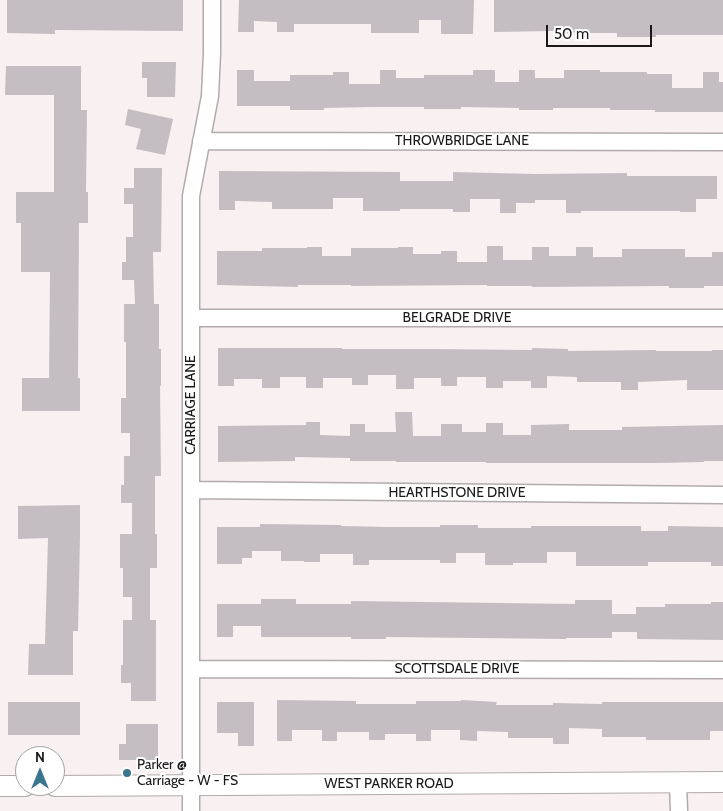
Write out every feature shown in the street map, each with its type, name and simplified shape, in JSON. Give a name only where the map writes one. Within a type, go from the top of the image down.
[{"type":"main road","name":"WEST PARKER ROAD","points":[[65,786],[723,782]]},
{"type":"main road","points":[[0,786],[15,786]]},
{"type":"street","name":"CARRIAGE LANE","points":[[191,811],[191,196],[210,96],[212,0]]},
{"type":"street","name":"THROWBRIDGE LANE","points":[[201,140],[723,142]]},
{"type":"street","name":"BELGRADE DRIVE","points":[[191,318],[723,318]]},
{"type":"street","name":"HEARTHSTONE DRIVE","points":[[191,490],[723,495]]},
{"type":"street","name":"SCOTTSDALE DRIVE","points":[[191,669],[723,670]]},
{"type":"street","points":[[678,783],[679,811]]},
{"type":"building","points":[[7,0],[183,0],[183,31],[55,30],[55,34],[7,33]]},
{"type":"building","points":[[239,0],[474,0],[473,34],[441,34],[441,20],[419,20],[419,33],[371,33],[371,24],[294,24],[294,32],[277,32],[277,22],[254,21],[254,32],[238,32]]},
{"type":"building","points":[[494,0],[723,0],[723,35],[617,37],[617,33],[494,32]]},
{"type":"building","points":[[142,62],[176,62],[175,97],[147,97],[147,78],[142,78]]},
{"type":"building","points":[[6,66],[81,66],[81,110],[87,110],[86,192],[88,192],[88,223],[79,223],[78,378],[80,378],[80,411],[22,411],[22,378],[49,378],[50,272],[21,272],[21,223],[16,223],[16,192],[54,192],[54,95],[5,95]]},
{"type":"building","points":[[237,70],[254,70],[254,81],[290,81],[290,75],[333,75],[333,72],[349,72],[349,84],[380,84],[380,70],[396,70],[396,78],[424,78],[424,75],[473,75],[473,70],[495,70],[495,82],[519,82],[519,70],[535,70],[535,78],[564,78],[564,70],[600,70],[600,72],[672,74],[672,88],[703,88],[703,72],[719,72],[719,82],[723,82],[723,112],[655,112],[655,110],[610,110],[610,108],[519,110],[519,108],[461,107],[461,109],[371,107],[290,110],[290,106],[237,106]]},
{"type":"building","points":[[128,109],[173,119],[165,155],[136,149],[141,129],[125,125]]},
{"type":"building","points":[[134,168],[162,168],[161,252],[153,252],[154,304],[159,304],[159,349],[161,349],[161,476],[155,476],[157,568],[150,568],[150,620],[156,620],[156,701],[131,701],[131,683],[121,683],[123,620],[132,620],[132,597],[123,597],[123,568],[120,568],[120,534],[132,534],[132,503],[121,503],[121,485],[124,485],[124,456],[130,456],[130,433],[121,433],[121,398],[126,398],[124,304],[135,304],[134,280],[122,280],[122,262],[126,262],[126,237],[133,237],[133,204],[124,204],[124,188],[134,188]]},
{"type":"building","points":[[219,171],[400,172],[400,181],[453,181],[453,172],[535,174],[627,173],[627,176],[717,176],[717,199],[696,199],[696,212],[581,211],[581,213],[566,213],[566,200],[535,200],[535,203],[516,203],[516,213],[500,213],[500,199],[470,199],[470,212],[453,212],[453,209],[363,211],[363,198],[333,198],[333,209],[272,209],[272,202],[235,201],[235,210],[219,210]]},
{"type":"building","points":[[487,246],[503,246],[503,260],[532,260],[532,247],[549,247],[549,256],[576,256],[576,247],[593,247],[593,257],[622,257],[622,249],[685,249],[685,257],[712,257],[712,252],[723,252],[723,286],[669,288],[669,286],[298,285],[298,287],[217,285],[217,251],[262,251],[262,248],[322,247],[322,256],[351,256],[351,248],[413,247],[413,254],[441,254],[441,251],[457,251],[457,262],[487,262]]},
{"type":"building","points":[[218,348],[532,350],[532,348],[568,349],[568,351],[723,350],[723,390],[687,390],[687,380],[638,382],[638,390],[621,390],[621,382],[577,382],[577,377],[547,376],[547,388],[531,388],[531,381],[503,381],[503,388],[486,388],[486,377],[457,377],[457,386],[441,386],[441,378],[414,378],[414,389],[396,389],[396,375],[368,375],[368,385],[352,385],[352,378],[323,378],[323,388],[306,388],[306,377],[280,377],[280,388],[262,388],[262,379],[234,379],[234,386],[218,386]]},
{"type":"building","points":[[395,412],[412,412],[413,436],[441,436],[441,424],[462,424],[462,432],[486,432],[486,423],[503,423],[503,435],[531,435],[531,425],[569,424],[569,430],[622,430],[622,427],[723,425],[723,461],[486,463],[350,461],[350,458],[295,457],[295,461],[218,462],[218,426],[306,425],[306,422],[320,422],[320,435],[350,436],[350,424],[365,424],[365,432],[396,432]]},
{"type":"building","points":[[80,505],[78,631],[73,631],[73,675],[28,675],[29,644],[45,644],[48,538],[18,539],[18,506]]},
{"type":"building","points":[[260,524],[387,527],[478,525],[478,528],[641,526],[641,531],[668,531],[668,526],[723,527],[723,566],[711,566],[711,562],[648,562],[648,566],[576,566],[576,552],[547,552],[547,563],[513,563],[513,565],[485,565],[485,553],[456,553],[456,563],[440,563],[440,560],[369,560],[369,565],[353,565],[353,554],[320,554],[320,562],[304,562],[281,561],[281,551],[252,551],[252,558],[242,558],[242,564],[217,564],[217,527],[260,527]]},
{"type":"building","points":[[261,599],[296,599],[296,604],[351,604],[351,601],[575,604],[575,600],[612,600],[612,614],[636,614],[636,607],[665,607],[665,604],[711,604],[711,602],[723,602],[723,640],[637,639],[637,632],[612,632],[612,638],[566,639],[261,637],[261,626],[233,626],[233,637],[217,637],[217,604],[261,604]]},
{"type":"building","points":[[277,700],[356,701],[356,704],[416,704],[416,701],[461,700],[497,702],[496,705],[602,704],[602,702],[723,702],[723,731],[710,731],[710,740],[646,740],[646,737],[602,737],[602,729],[569,728],[569,744],[553,744],[553,738],[508,738],[508,732],[477,731],[477,741],[460,740],[460,730],[431,730],[431,741],[416,741],[416,734],[385,734],[385,740],[369,740],[369,732],[337,732],[337,741],[322,741],[322,730],[292,730],[292,741],[277,741]]},
{"type":"building","points":[[8,702],[80,702],[80,735],[8,735]]},
{"type":"building","points":[[217,702],[254,702],[254,746],[238,746],[238,733],[217,733]]},
{"type":"building","points":[[126,724],[158,724],[158,760],[119,760],[119,744],[126,744]]},
{"type":"place","name":"Parker @ Carriage - W - FS","points":[[127,773]]}]
